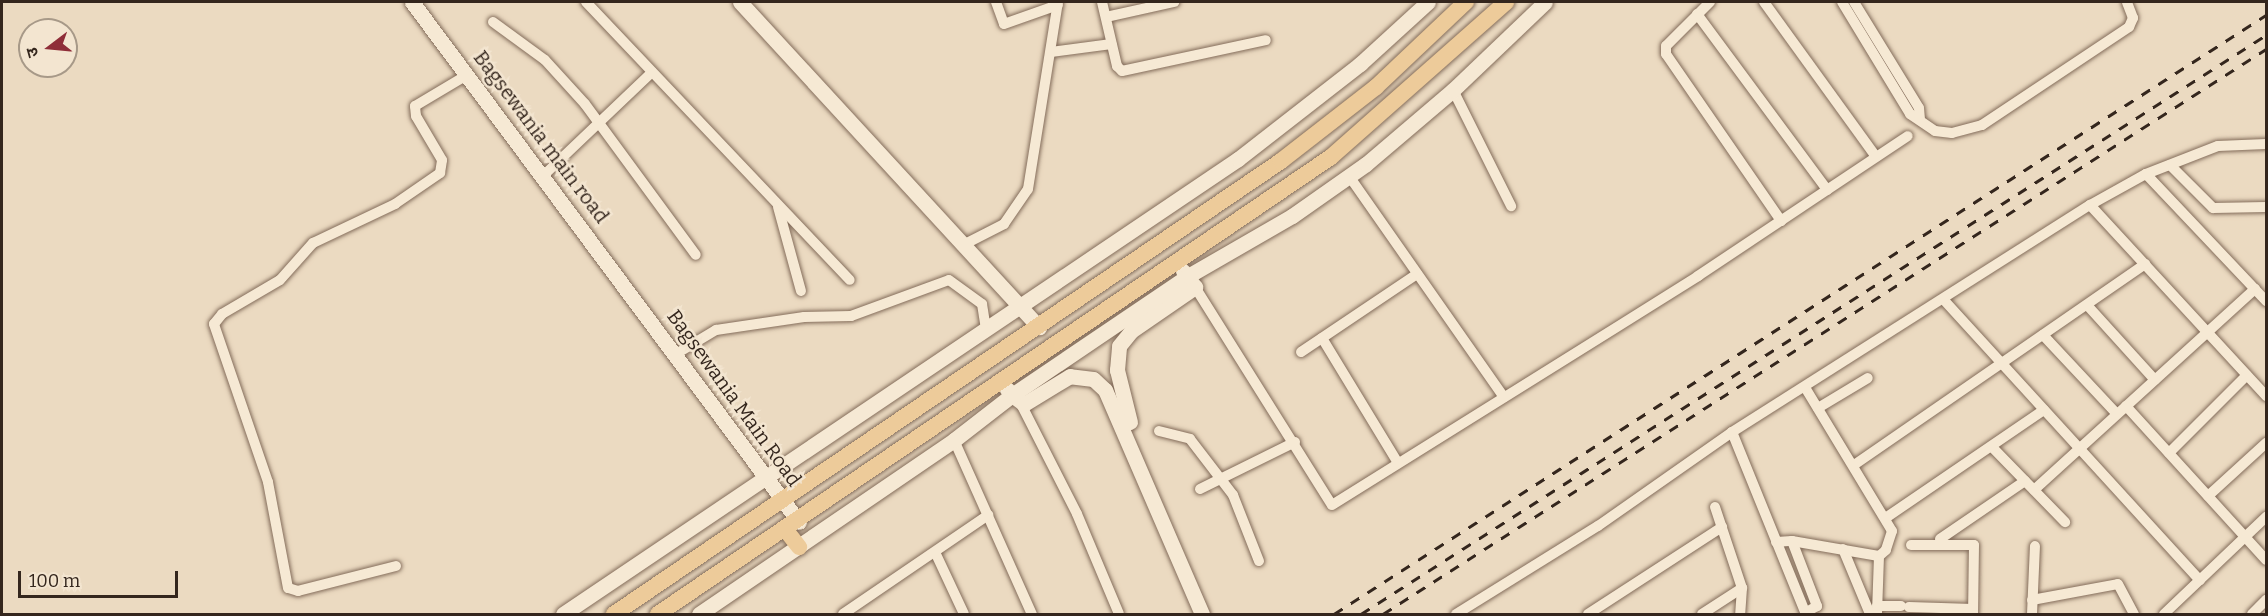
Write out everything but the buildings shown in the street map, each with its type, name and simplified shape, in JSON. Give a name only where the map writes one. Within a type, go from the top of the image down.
[{"type":"main road","points":[[614,615],[1039,327],[1334,121],[1376,87],[1466,2]]},
{"type":"main road","points":[[658,615],[792,526],[1360,135],[1506,2]]},
{"type":"main road","points":[[792,526],[799,547]]},
{"type":"street","name":"Bagsewania main road","points":[[412,2],[635,298]]},
{"type":"street","points":[[586,2],[850,280]]},
{"type":"street","points":[[741,2],[965,244],[1017,307],[1039,327]]},
{"type":"street","points":[[965,244],[1004,224],[1028,189],[1058,3],[1004,24],[996,2]]},
{"type":"street","points":[[1102,2],[1117,66],[1126,71],[1266,39]]},
{"type":"street","points":[[1106,17],[1174,2]]},
{"type":"street","points":[[562,615],[1238,159],[1360,64],[1428,2]]},
{"type":"street","points":[[699,615],[954,440],[1349,176],[1453,90],[1545,2]]},
{"type":"street","points":[[1710,2],[1666,46],[1666,54],[1781,221]]},
{"type":"street","points":[[1764,2],[1876,157]]},
{"type":"street","points":[[1842,2],[1918,108],[1920,120],[1941,133],[1961,132],[1982,125],[2129,27],[2133,18],[2127,2]]},
{"type":"street","points":[[1854,2],[1872,41]]},
{"type":"street","points":[[1697,14],[1827,190]]},
{"type":"street","points":[[493,22],[545,60],[600,122],[696,255]]},
{"type":"street","points":[[1051,52],[1111,44]]},
{"type":"street","points":[[544,175],[652,72]]},
{"type":"street","points":[[396,566],[297,591],[288,588],[268,482],[214,324],[222,314],[280,280],[313,243],[395,204],[440,173],[442,160],[416,116],[415,106],[467,75]]},
{"type":"street","points":[[1453,90],[1510,206]]},
{"type":"street","points":[[1174,262],[1192,281],[1295,442],[1332,505],[1781,221],[1908,136]]},
{"type":"street","points":[[1456,615],[1598,526],[1732,432],[1806,388],[2090,205],[2146,174],[2218,146],[2266,144]]},
{"type":"street","points":[[2170,165],[2213,208],[2266,207]]},
{"type":"street","points":[[2146,174],[2266,301]]},
{"type":"street","points":[[1349,176],[1504,397]]},
{"type":"street","points":[[778,204],[801,291]]},
{"type":"street","points":[[2090,205],[2266,396]]},
{"type":"street","points":[[1854,465],[2145,264]]},
{"type":"street","points":[[1301,352],[1418,274]]},
{"type":"street","points":[[676,354],[716,330],[804,317],[851,316],[949,280],[982,304],[992,324]]},
{"type":"street","points":[[1192,281],[1131,331],[1119,346],[1117,370],[1119,406],[1202,615]]},
{"type":"street","points":[[2034,490],[2255,289]]},
{"type":"street","name":"Bagsewania Main Road","points":[[635,298],[765,479],[783,500],[792,526]]},
{"type":"street","points":[[1943,299],[2200,580]]},
{"type":"street","points":[[2087,304],[2155,380]]},
{"type":"street","points":[[2043,335],[2169,453],[2266,560]]},
{"type":"street","points":[[1322,338],[1398,463]]},
{"type":"street","points":[[2169,453],[2247,375]]},
{"type":"street","points":[[1017,400],[1070,376],[1093,379],[1106,390],[1119,406],[1213,615]]},
{"type":"street","points":[[1818,408],[1868,378]]},
{"type":"street","points":[[1001,382],[1017,400],[1077,514],[1119,615]]},
{"type":"street","points":[[1806,388],[1887,517],[1892,531],[1886,550],[1879,556],[1875,612]]},
{"type":"street","points":[[1887,517],[2044,410]]},
{"type":"street","points":[[1159,431],[1190,439],[1233,495],[1259,561]]},
{"type":"street","points":[[1732,432],[1805,614],[1818,610],[1792,541]]},
{"type":"street","points":[[954,440],[1032,615]]},
{"type":"street","points":[[1200,489],[1295,442]]},
{"type":"street","points":[[2208,496],[2266,443]]},
{"type":"street","points":[[1992,447],[2065,522]]},
{"type":"street","points":[[1940,539],[2025,481]]},
{"type":"street","points":[[1715,507],[1742,588],[1737,613]]},
{"type":"street","points":[[843,615],[988,515]]},
{"type":"street","points":[[2164,615],[2266,517]]},
{"type":"street","points":[[1588,615],[1722,527]]},
{"type":"street","points":[[1776,542],[1792,541],[1879,556]]},
{"type":"street","points":[[1875,612],[1905,607],[1973,612],[1974,545],[1911,545]]},
{"type":"street","points":[[2032,615],[2035,546]]},
{"type":"street","points":[[1843,549],[1875,612]]},
{"type":"street","points":[[935,552],[964,615]]},
{"type":"street","points":[[2032,600],[2118,584],[2134,615]]},
{"type":"street","points":[[1702,615],[1742,588]]},
{"type":"street","points":[[2253,615],[2266,600]]},
{"type":"railway","points":[[1334,614],[2266,15]]},
{"type":"railway","points":[[1361,614],[2266,35]]},
{"type":"railway","points":[[1383,614],[2266,49]]}]
